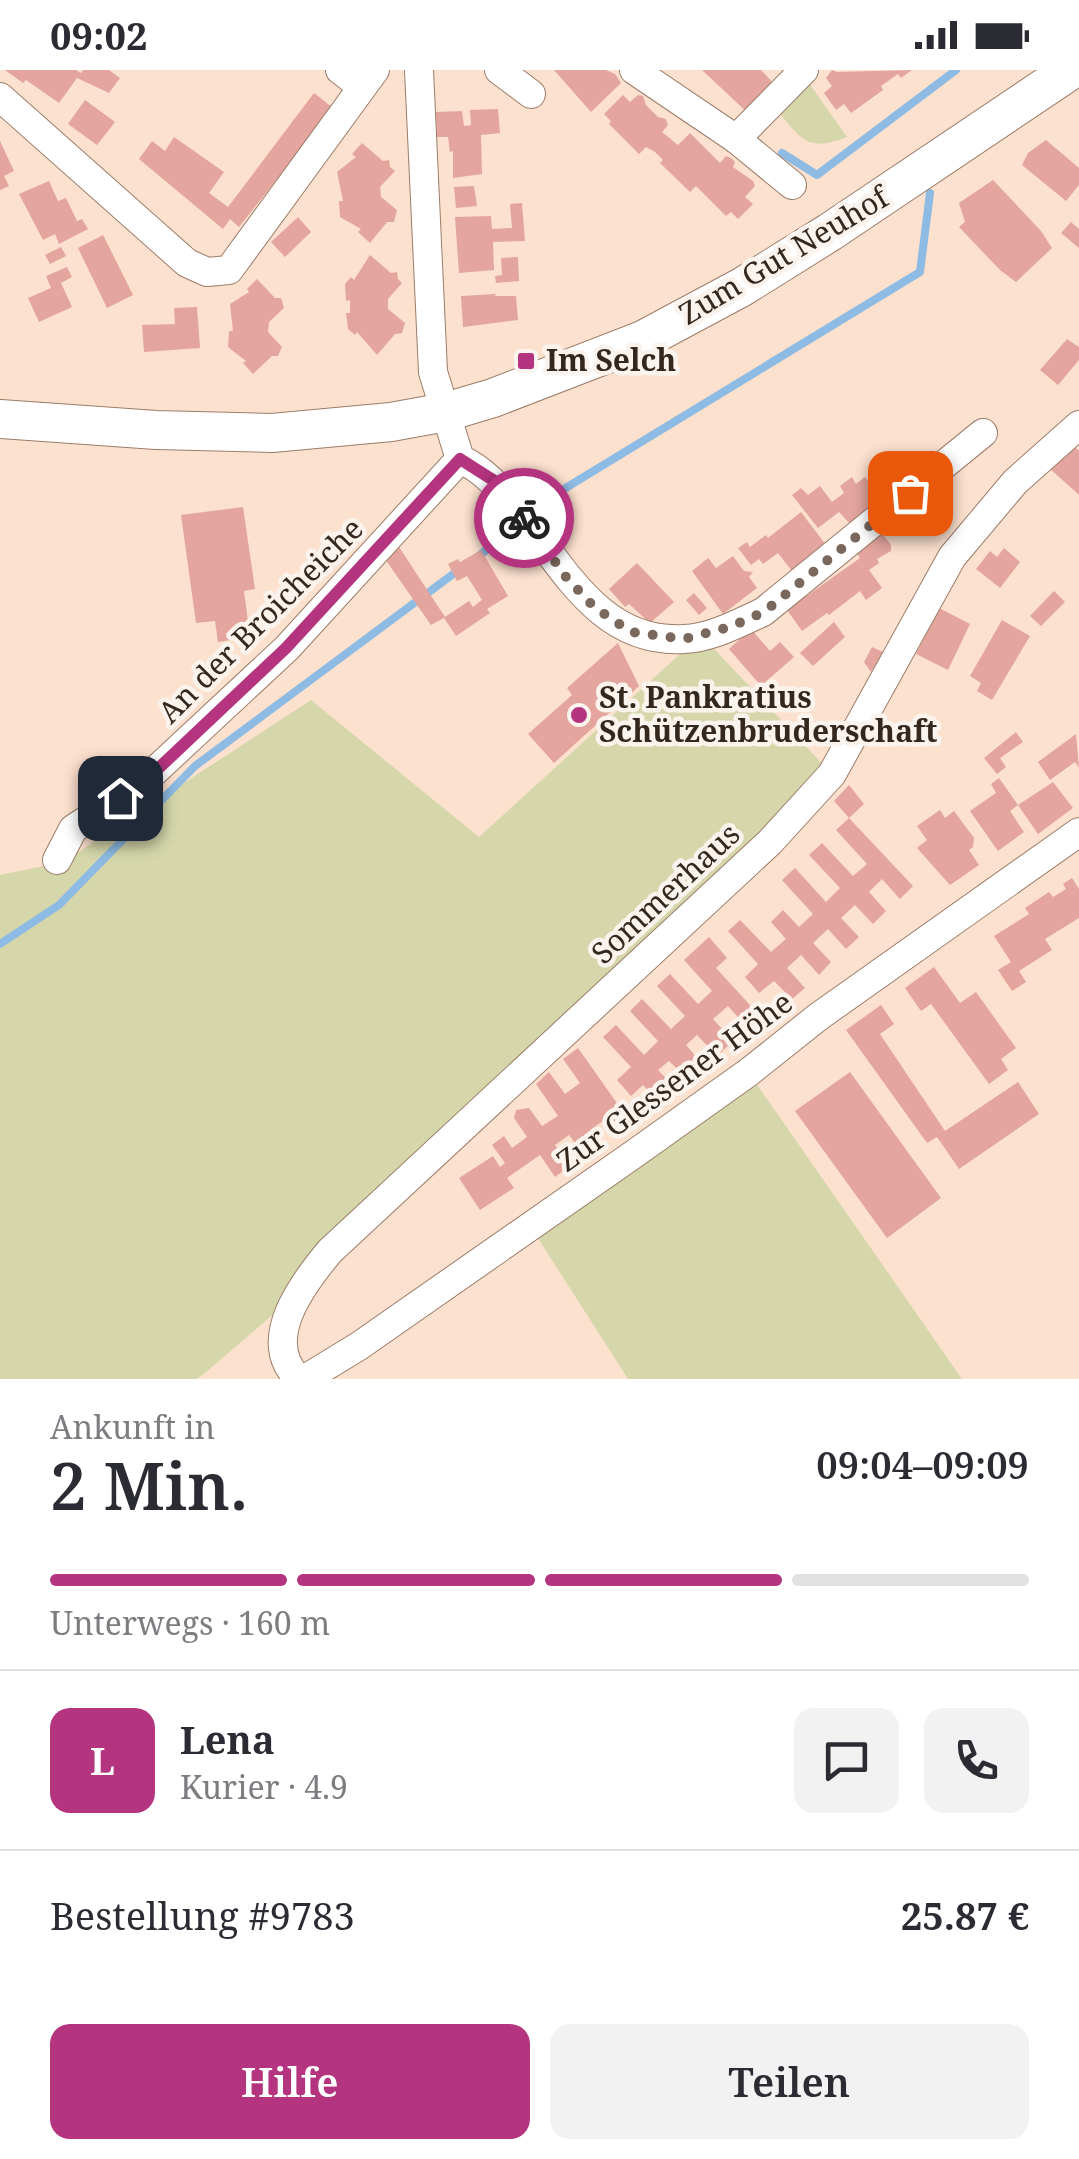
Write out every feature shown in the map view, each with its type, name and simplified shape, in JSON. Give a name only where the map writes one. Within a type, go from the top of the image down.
[{"type":"main road","name":"Zum Gut Neuhof","points":[[0,419],[272,433],[391,422],[493,398],[643,340],[725,296],[830,232],[1071,70]]},
{"type":"street","points":[[419,70],[433,372],[460,459],[493,480],[566,577],[594,607],[631,632],[684,639],[730,627],[764,612],[983,433]]},
{"type":"street","points":[[499,70],[531,94]]},
{"type":"street","points":[[634,70],[736,139],[792,185]]},
{"type":"street","points":[[736,139],[803,70]]},
{"type":"street","points":[[0,97],[188,263],[207,272],[229,270],[359,76]]},
{"type":"street","name":"Sommerhaus","points":[[302,1379],[292,1372],[286,1359],[284,1336],[289,1310],[330,1251],[770,842],[832,774],[952,557],[1015,482],[1079,425]]},
{"type":"street","name":"An der Broicheiche","points":[[57,860],[73,829],[144,782],[286,648],[460,459]]},
{"type":"street","name":"Zur Glessener Höhe","points":[[302,1379],[526,1230],[1079,832]]},
{"type":"green space","points":[[809,83],[847,137],[824,143],[808,141],[779,112]]},
{"type":"green space","points":[[701,635],[832,774],[275,1313],[204,1374],[196,1379],[0,1379],[0,875],[63,862],[311,700],[479,837]]},
{"type":"green space","points":[[751,1076],[962,1379],[628,1379],[534,1232]]},
{"type":"building","points":[[5,70],[109,70],[120,78],[109,93],[77,78],[59,103]]},
{"type":"building","points":[[554,70],[606,70],[621,83],[591,112]]},
{"type":"building","points":[[702,70],[761,70],[776,86],[749,114]]},
{"type":"building","points":[[832,70],[912,70],[901,78],[898,74],[851,113],[844,104],[836,110],[824,93],[832,86],[826,78]]},
{"type":"building","points":[[314,93],[333,108],[239,227],[230,219],[223,229],[139,159],[152,141],[165,151],[174,137],[224,172],[209,193],[228,207]]},
{"type":"building","points":[[623,95],[630,102],[638,95],[643,96],[658,117],[666,119],[668,125],[662,132],[678,145],[690,133],[720,163],[726,156],[731,158],[735,162],[733,167],[753,181],[755,186],[745,197],[753,204],[738,219],[731,212],[726,216],[696,186],[690,192],[660,163],[663,160],[655,152],[646,147],[639,154],[604,114]]},
{"type":"building","points":[[85,100],[115,122],[97,145],[68,124]]},
{"type":"building","points":[[498,109],[500,133],[481,135],[482,174],[453,178],[453,151],[450,152],[448,137],[437,137],[436,112],[462,111],[464,126],[471,125],[470,110]]},
{"type":"building","points":[[1046,140],[1079,168],[1079,185],[1066,201],[1022,165],[1028,153]]},
{"type":"building","points":[[0,141],[14,171],[4,176],[9,186],[0,190]]},
{"type":"building","points":[[362,143],[383,161],[389,160],[395,171],[380,187],[381,197],[397,210],[394,222],[387,222],[370,243],[358,232],[361,229],[340,217],[339,201],[343,201],[337,172],[356,157],[352,154]]},
{"type":"building","points":[[993,180],[1052,248],[1016,282],[959,227],[965,222],[959,203]]},
{"type":"building","points":[[49,181],[58,201],[66,198],[77,221],[82,219],[88,229],[59,244],[55,234],[43,240],[19,194]]},
{"type":"building","points":[[474,186],[477,206],[456,208],[454,187]]},
{"type":"building","points":[[522,203],[525,241],[493,242],[494,270],[459,273],[455,217],[491,216],[492,229],[512,228],[510,204]]},
{"type":"building","points":[[298,217],[311,232],[285,257],[271,242]]},
{"type":"building","points":[[1071,222],[1079,229],[1079,248],[1061,233]]},
{"type":"building","points":[[103,235],[133,295],[107,308],[78,248]]},
{"type":"building","points":[[61,247],[66,256],[50,264],[45,255]]},
{"type":"building","points":[[370,255],[391,273],[397,272],[402,283],[388,299],[388,309],[405,323],[402,333],[395,334],[377,355],[357,332],[355,335],[348,329],[346,313],[350,313],[350,300],[346,301],[345,284],[351,277],[354,280]]},
{"type":"building","points":[[518,257],[519,281],[496,283],[495,276],[502,275],[501,258]]},
{"type":"building","points":[[67,267],[72,277],[61,283],[72,307],[39,322],[28,298],[51,288],[46,276]]},
{"type":"building","points":[[257,279],[275,298],[281,298],[284,308],[269,322],[268,332],[282,347],[278,356],[272,356],[253,374],[243,363],[246,361],[228,347],[229,331],[233,331],[230,304],[249,292],[247,289]]},
{"type":"building","points":[[461,296],[516,296],[518,320],[463,327]]},
{"type":"building","points":[[197,307],[200,348],[144,352],[142,325],[175,324],[174,308]]},
{"type":"building","points":[[1067,339],[1079,347],[1079,360],[1058,385],[1040,370]]},
{"type":"building","points":[[1072,444],[1079,451],[1079,495],[1048,467]]},
{"type":"building","points":[[852,477],[856,484],[865,477],[878,495],[869,501],[875,509],[852,526],[839,512],[818,528],[792,495],[801,488],[808,495],[820,486],[832,502],[844,493],[840,486]]},
{"type":"building","points":[[243,507],[255,589],[244,591],[250,637],[218,642],[215,621],[196,623],[181,515]]},
{"type":"building","points":[[801,512],[826,545],[792,571],[778,553],[763,564],[759,559],[751,565],[738,548],[747,542],[750,547],[766,535],[768,538]]},
{"type":"building","points":[[881,532],[891,551],[877,559],[879,563],[869,570],[882,588],[866,600],[860,591],[802,631],[787,610],[860,558],[855,551]]},
{"type":"building","points":[[399,547],[445,617],[469,601],[473,607],[482,600],[467,576],[457,581],[448,564],[481,550],[508,596],[456,636],[444,618],[431,625],[385,559]]},
{"type":"building","points":[[1004,548],[1020,562],[1000,588],[976,569],[990,551],[997,557]]},
{"type":"building","points":[[733,556],[744,571],[753,572],[749,577],[757,588],[723,614],[692,571],[708,558],[716,568]]},
{"type":"building","points":[[637,563],[674,602],[650,623],[629,604],[625,607],[609,589]]},
{"type":"building","points":[[1054,591],[1065,602],[1041,626],[1030,616]]},
{"type":"building","points":[[694,593],[707,608],[699,615],[686,600]]},
{"type":"building","points":[[939,608],[970,624],[948,670],[916,654]]},
{"type":"building","points":[[1002,620],[1030,636],[992,700],[977,691],[981,683],[970,676]]},
{"type":"building","points":[[834,622],[845,637],[813,666],[800,653]]},
{"type":"building","points":[[751,629],[770,651],[780,642],[794,657],[761,686],[729,649]]},
{"type":"building","name":"St. Pankratius Schützenbruderschaft","points":[[618,643],[639,686],[554,763],[528,734],[572,695],[567,688]]},
{"type":"building","points":[[872,647],[883,652],[871,672],[864,662]]},
{"type":"building","points":[[1016,732],[1023,742],[1000,758],[1006,767],[997,774],[984,758]]},
{"type":"building","points":[[1076,734],[1079,768],[1075,762],[1050,780],[1038,762]]},
{"type":"building","points":[[999,778],[1018,805],[1010,811],[1024,832],[998,851],[970,811],[996,793],[991,784]]},
{"type":"building","points":[[1053,782],[1073,808],[1038,834],[1018,805]]},
{"type":"building","points":[[849,785],[864,804],[849,818],[834,801]]},
{"type":"building","points":[[940,810],[945,818],[954,811],[974,838],[969,850],[979,865],[950,885],[917,848],[927,840],[917,826]]},
{"type":"building","points":[[849,818],[913,886],[900,899],[882,879],[869,892],[886,911],[873,924],[855,905],[841,918],[859,937],[846,949],[828,929],[813,943],[831,962],[819,975],[801,955],[787,968],[805,988],[792,999],[774,981],[759,993],[745,977],[758,964],[728,931],[740,920],[771,952],[786,939],[771,922],[783,910],[799,927],[813,914],[782,880],[795,868],[826,902],[840,888],[809,855],[822,843],[853,876],[867,864],[836,830]]},
{"type":"building","points":[[1072,878],[1079,889],[1079,918],[1045,939],[1052,950],[1019,971],[1026,982],[1012,991],[998,970],[1011,962],[994,936],[1029,914],[1025,908],[1049,892],[1053,897],[1066,889],[1063,884]]},
{"type":"building","points":[[709,937],[727,958],[716,968],[760,1016],[748,1028],[728,1006],[713,1019],[733,1041],[717,1056],[697,1035],[686,1045],[705,1067],[689,1081],[669,1061],[658,1070],[678,1091],[663,1106],[643,1085],[631,1096],[617,1080],[631,1067],[603,1037],[616,1025],[644,1055],[658,1041],[630,1011],[642,999],[671,1029],[685,1016],[657,986],[670,974],[698,1004],[712,991],[684,960]]},
{"type":"building","points":[[934,967],[960,1003],[976,992],[1016,1048],[1001,1059],[1008,1070],[989,1084],[931,1004],[921,1011],[905,988]]},
{"type":"building","points":[[881,1005],[894,1024],[880,1034],[945,1131],[1018,1082],[1039,1114],[959,1169],[937,1137],[927,1143],[846,1030]]},
{"type":"building","points":[[578,1048],[631,1123],[616,1134],[606,1119],[590,1130],[602,1147],[586,1158],[569,1135],[555,1145],[570,1166],[555,1177],[540,1155],[507,1178],[514,1188],[480,1210],[459,1178],[493,1156],[500,1167],[505,1163],[492,1145],[504,1136],[512,1148],[527,1137],[514,1118],[516,1110],[529,1108],[542,1126],[558,1116],[536,1084],[549,1072],[565,1094],[580,1083],[563,1059]]},
{"type":"building","points":[[850,1072],[941,1198],[887,1238],[795,1111]]},
{"type":"waterway","points":[[782,153],[817,175],[956,70]]},
{"type":"waterway","points":[[531,515],[564,489],[920,272],[930,193]]},
{"type":"waterway","points":[[476,558],[520,524]]},
{"type":"waterway","points":[[0,944],[59,905],[195,766],[460,569]]},
{"type":"way so far","points":[[524,518],[566,577],[594,607],[631,632],[684,639],[730,627],[764,612],[910,493]]},
{"type":"place","name":"Im Selch","points":[[526,361]]},
{"type":"place","name":"St. Pankratius Schützenbruderschaft","points":[[579,715]]},
{"type":"route","points":[[120,798],[144,782],[286,648],[460,459],[493,480],[524,518]]}]
